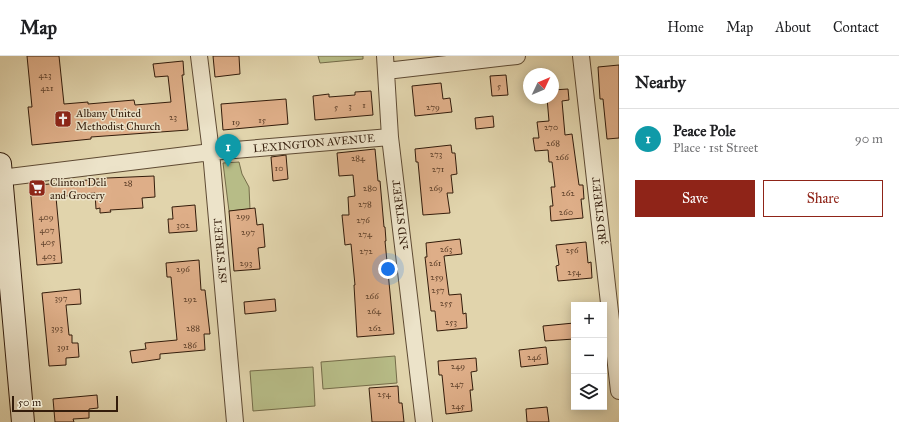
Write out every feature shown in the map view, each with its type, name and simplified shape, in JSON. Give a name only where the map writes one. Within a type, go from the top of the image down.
[{"type":"street","name":"1ST STREET","points":[[199,56],[211,152],[235,422]]},
{"type":"street","points":[[385,64],[517,56]]},
{"type":"street","name":"3RD STREET","points":[[581,56],[619,391]]},
{"type":"street","name":"2ND STREET","points":[[385,64],[390,137],[424,422]]},
{"type":"street","name":"LEXINGTON AVENUE","points":[[0,173],[211,152],[390,137]]},
{"type":"street","points":[[0,173],[23,422]]},
{"type":"green space","points":[[318,56],[363,56],[363,59],[320,63]]},
{"type":"green space","points":[[239,162],[242,174],[249,187],[250,209],[229,211],[223,163]]},
{"type":"green space","points":[[395,356],[397,383],[323,389],[321,362]]},
{"type":"green space","points":[[313,367],[315,406],[253,411],[250,371]]},
{"type":"building","points":[[27,56],[59,56],[64,104],[88,102],[88,104],[134,100],[135,105],[171,102],[168,76],[155,77],[153,64],[183,61],[184,75],[182,75],[188,130],[91,137],[91,139],[32,145],[28,107],[32,107]]},
{"type":"building","points":[[213,56],[239,56],[240,74],[215,77]]},
{"type":"building","points":[[619,65],[619,138],[607,139],[603,99],[600,99],[598,67]]},
{"type":"building","points":[[506,75],[508,95],[492,96],[490,76]]},
{"type":"building","points":[[441,83],[443,99],[450,98],[452,112],[415,116],[412,86]]},
{"type":"building","points":[[568,89],[569,100],[562,101],[565,135],[572,134],[579,185],[583,185],[584,199],[581,199],[583,218],[551,221],[550,206],[553,206],[551,187],[555,187],[552,162],[549,162],[548,150],[535,151],[533,138],[539,138],[537,122],[549,121],[548,104],[559,104],[559,90]]},
{"type":"building","points":[[371,91],[373,115],[315,120],[313,96],[329,94],[329,97],[355,95],[355,92]]},
{"type":"building","points":[[286,99],[288,124],[223,130],[221,104]]},
{"type":"building","points":[[493,116],[494,127],[476,129],[475,118]]},
{"type":"building","points":[[451,145],[452,153],[455,153],[457,174],[451,175],[453,193],[447,193],[450,213],[423,215],[418,162],[416,162],[415,149]]},
{"type":"building","points":[[375,149],[385,227],[394,334],[357,337],[355,285],[351,244],[345,245],[342,215],[349,215],[348,197],[355,196],[353,175],[339,176],[337,153]]},
{"type":"building","points":[[286,155],[288,179],[273,181],[271,157]]},
{"type":"building","points":[[154,176],[155,197],[142,198],[143,208],[110,210],[111,212],[100,213],[100,208],[96,209],[95,193],[56,197],[62,263],[37,265],[30,186],[107,178]]},
{"type":"building","points":[[195,205],[197,231],[169,233],[168,219],[173,219],[172,207]]},
{"type":"building","points":[[255,208],[257,225],[263,224],[265,247],[258,248],[260,269],[234,271],[229,211]]},
{"type":"building","points":[[460,239],[462,254],[444,256],[449,295],[461,294],[463,314],[466,313],[467,328],[437,331],[435,311],[431,311],[425,257],[427,257],[426,243]]},
{"type":"building","points":[[586,242],[588,263],[591,262],[592,278],[558,281],[556,266],[559,265],[556,245]]},
{"type":"building","points":[[199,260],[201,290],[205,290],[210,334],[204,334],[205,350],[160,354],[160,359],[132,363],[130,351],[146,349],[145,343],[177,340],[171,277],[167,277],[166,263]]},
{"type":"building","points":[[80,289],[81,304],[66,305],[69,335],[72,335],[72,343],[78,343],[79,357],[66,358],[66,365],[49,366],[42,293]]},
{"type":"building","points":[[275,299],[276,311],[245,314],[244,302]]},
{"type":"building","points":[[571,323],[571,339],[545,341],[543,326]]},
{"type":"building","points":[[546,347],[548,364],[521,367],[519,350]]},
{"type":"building","points":[[476,358],[477,371],[471,372],[473,390],[470,390],[472,411],[446,414],[442,375],[439,375],[438,361]]},
{"type":"building","points":[[398,386],[399,403],[402,403],[404,422],[372,422],[369,388]]},
{"type":"building","points":[[97,395],[98,408],[89,409],[89,418],[73,419],[74,422],[55,422],[53,399]]},
{"type":"building","points":[[547,407],[549,422],[527,422],[526,409]]},
{"type":"place","name":"Albany United Methodist Church","points":[[63,119]]},
{"type":"place","name":"Peace Pole","points":[[228,167]]},
{"type":"place","name":"Clinton Deli and Grocery","points":[[37,188]]}]
